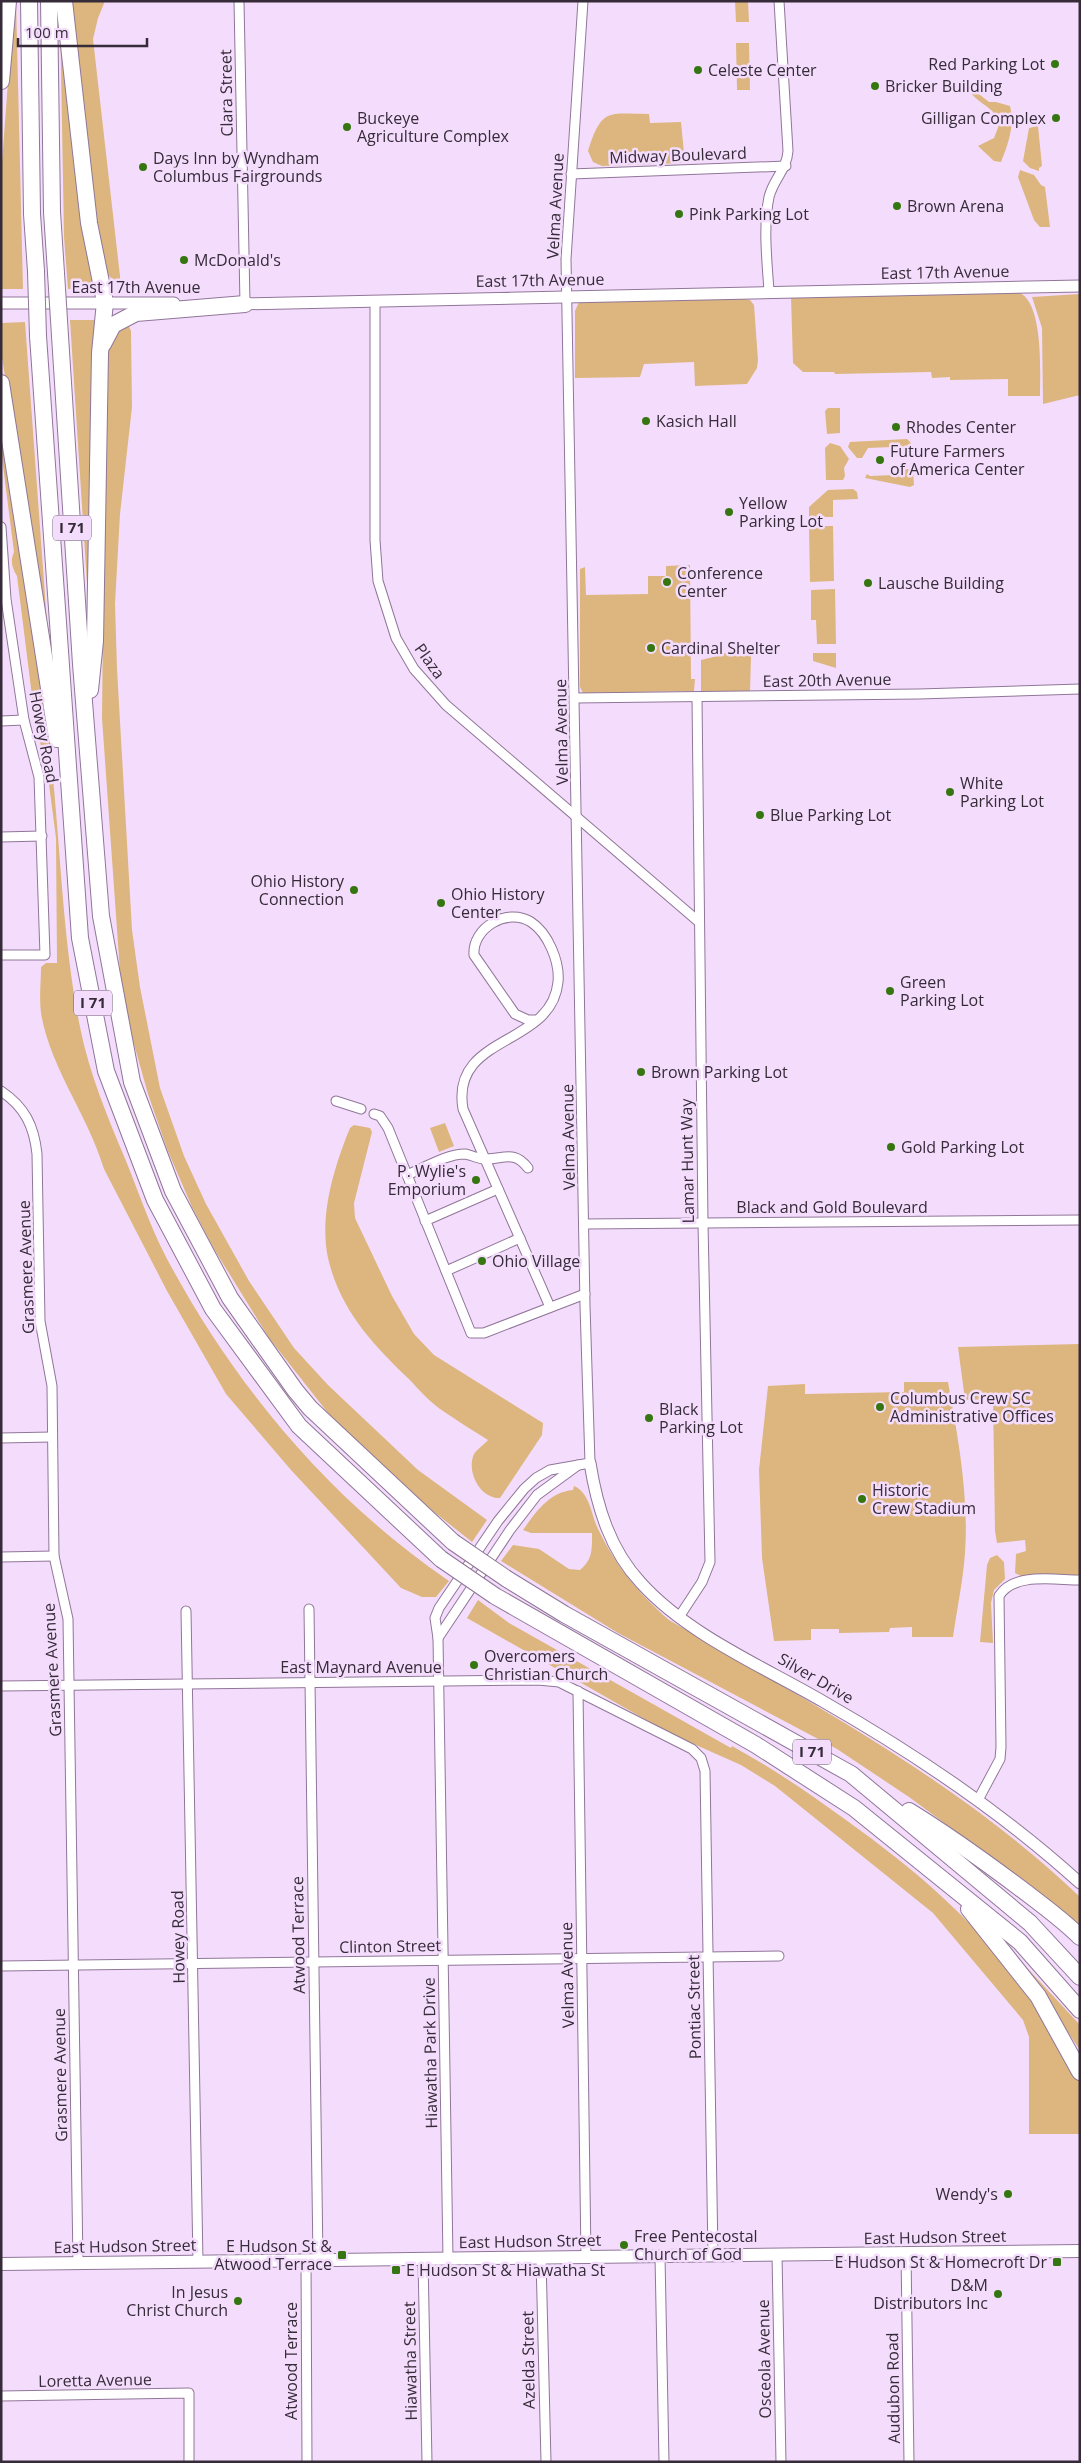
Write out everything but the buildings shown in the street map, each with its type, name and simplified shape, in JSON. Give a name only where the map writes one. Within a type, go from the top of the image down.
[{"type":"highway","points":[[1,81],[8,1]]},
{"type":"highway","name":"I 71","points":[[29,1],[32,204],[38,336],[80,938],[106,1072],[155,1200],[212,1309],[299,1426],[441,1559],[495,1596],[756,1745],[854,1808],[1020,1942],[1080,2010]]},
{"type":"highway","name":"I 71","points":[[49,1],[52,212],[81,664],[87,720],[101,916],[132,1082],[173,1192],[230,1298],[294,1390],[310,1408],[453,1542],[507,1579],[564,1614],[852,1774],[1030,1922],[1080,1977]]},
{"type":"highway","points":[[64,1],[90,223],[105,302],[100,354],[95,641],[87,720]]},
{"type":"highway","points":[[100,354],[106,336],[113,325],[130,315],[245,304]]},
{"type":"highway","points":[[1,383],[49,693],[71,812]]},
{"type":"highway","points":[[852,1774],[948,1835],[1066,1924],[1080,1937]]},
{"type":"highway","points":[[929,1868],[968,1909],[1038,1996],[1080,2072]]},
{"type":"main road","name":"East Hudson Street","points":[[1,2264],[1080,2251]]},
{"type":"main road","name":"East Hudson Street","points":[[1059,2252],[1080,2257]]},
{"type":"street","name":"Clara Street","points":[[239,1],[245,304]]},
{"type":"street","name":"Velma Avenue","points":[[583,1],[566,259],[578,816],[585,1294],[590,1463]]},
{"type":"street","points":[[769,291],[767,234],[769,196],[786,166],[788,141],[779,1]]},
{"type":"street","name":"Midway Boulevard","points":[[571,174],[786,166]]},
{"type":"street","name":"East 17th Avenue","points":[[1,303],[245,304],[769,291],[1080,286]]},
{"type":"street","name":"Plaza","points":[[376,301],[375,540],[378,581],[391,624],[414,669],[446,706],[578,816],[699,922]]},
{"type":"street","name":"Howey Road","points":[[1,526],[4,599],[24,720],[39,777],[45,955],[1,955]]},
{"type":"street","name":"East 20th Avenue","points":[[575,698],[1080,689]]},
{"type":"street","name":"Lamar Hunt Way","points":[[679,1617],[702,1582],[710,1562],[703,1223],[697,697]]},
{"type":"street","points":[[1,721],[24,720]]},
{"type":"street","points":[[1,837],[42,836]]},
{"type":"street","points":[[537,1020],[528,1020],[516,1014],[480,966],[474,955],[474,945],[478,934],[485,926],[500,920],[514,918],[530,922],[548,941],[558,969],[559,981],[553,1001],[545,1014],[537,1020],[514,1036],[473,1064],[466,1074],[462,1085],[463,1109],[550,1307]]},
{"type":"street","points":[[514,1036],[516,1014]]},
{"type":"street","name":"Grasmere Avenue","points":[[1,1091],[23,1110],[34,1131],[36,1142],[40,1321],[52,1386],[54,1556],[68,1619],[78,2263]]},
{"type":"street","points":[[336,1101],[361,1110]]},
{"type":"street","points":[[374,1114],[380,1116],[388,1128],[471,1333],[484,1333],[585,1294]]},
{"type":"street","points":[[407,1175],[457,1155],[467,1154],[486,1160],[508,1156],[517,1158],[522,1160],[528,1168]]},
{"type":"street","points":[[425,1220],[498,1189]]},
{"type":"street","name":"Black and Gold Boulevard","points":[[584,1224],[1080,1220]]},
{"type":"street","points":[[446,1271],[520,1238]]},
{"type":"street","points":[[1,1438],[52,1437]]},
{"type":"street","name":"Silver Drive","points":[[590,1463],[599,1507],[619,1554],[645,1587],[679,1617],[892,1742],[978,1800],[1049,1854],[1080,1883]]},
{"type":"street","name":"Hiawatha Park Drive","points":[[448,2259],[438,1638],[435,1618],[439,1608],[498,1521],[536,1478],[550,1470],[590,1463]]},
{"type":"street","name":"Hiawatha Park Drive","points":[[438,1638],[510,1530],[537,1495],[578,1465]]},
{"type":"street","points":[[1,1557],[54,1556]]},
{"type":"street","points":[[978,1800],[997,1765],[1001,1747],[998,1596],[1010,1584],[1022,1581],[1080,1580]]},
{"type":"street","name":"Atwood Terrace","points":[[307,2462],[312,2260],[313,1962],[309,1609]]},
{"type":"street","name":"Howey Road","points":[[186,1612],[189,1683],[198,2262]]},
{"type":"street","name":"East Maynard Avenue","points":[[1,1686],[538,1680],[559,1682],[692,1749],[701,1758]]},
{"type":"street","name":"Velma Avenue","points":[[578,1692],[586,2257]]},
{"type":"street","name":"Pontiac Street","points":[[701,1758],[705,1771],[713,2256]]},
{"type":"street","name":"Clinton Street","points":[[1,1966],[779,1956]]},
{"type":"street","name":"Audubon Road","points":[[906,2253],[909,2462]]},
{"type":"street","name":"Osceola Avenue","points":[[777,2255],[781,2462]]},
{"type":"street","points":[[660,2256],[664,2462]]},
{"type":"street","name":"Azelda Street","points":[[541,2258],[546,2462]]},
{"type":"street","name":"Hiawatha Street","points":[[423,2259],[427,2462]]},
{"type":"street","name":"Loretta Avenue","points":[[1,2396],[189,2393],[189,2462]]},
{"type":"shaded area","points":[[14,1],[16,1],[23,289],[1,289],[1,176]]},
{"type":"shaded area","points":[[71,1],[105,1],[98,18],[93,39],[121,285],[102,271]]},
{"type":"shaded area","points":[[735,1],[748,1],[749,22],[736,22]]},
{"type":"shaded area","points":[[60,11],[93,287],[68,289],[64,237]]},
{"type":"shaded area","points":[[736,43],[749,43],[750,90],[737,90]]},
{"type":"shaded area","points":[[975,91],[989,102],[1010,106],[1011,128],[1001,162],[994,161],[978,146],[994,138],[999,125],[992,111],[971,93]]},
{"type":"shaded area","points":[[615,114],[649,114],[650,123],[681,122],[684,153],[681,163],[602,166],[593,162],[588,151],[593,137],[603,120]]},
{"type":"shaded area","points":[[1038,126],[1042,166],[1039,168],[1039,171],[1030,168],[1023,161],[1029,128]]},
{"type":"shaded area","points":[[1020,170],[1034,175],[1041,185],[1045,187],[1050,227],[1040,227],[1034,220],[1018,177]]},
{"type":"shaded area","points":[[1018,292],[1026,298],[1036,323],[1040,355],[1040,396],[1008,396],[1008,379],[950,380],[950,377],[932,378],[931,372],[835,374],[834,372],[803,372],[793,363],[791,297]]},
{"type":"shaded area","points":[[1080,294],[1080,395],[1043,404],[1042,328],[1032,297]]},
{"type":"shaded area","points":[[750,300],[754,305],[758,360],[757,368],[747,384],[695,386],[694,362],[644,364],[640,377],[575,378],[575,311],[579,302]]},
{"type":"shaded area","points":[[125,317],[131,331],[132,407],[120,514],[115,604],[117,669],[132,930],[140,987],[160,1088],[184,1156],[206,1204],[249,1281],[294,1348],[328,1385],[418,1470],[487,1520],[472,1542],[391,1478],[332,1418],[269,1338],[214,1249],[192,1207],[167,1149],[148,1094],[130,1030],[120,972],[102,718],[106,336]]},
{"type":"shaded area","points":[[70,320],[96,320],[89,615]]},
{"type":"shaded area","points":[[25,322],[50,664],[1,351],[1,323]]},
{"type":"shaded area","points":[[828,408],[840,408],[840,433],[827,434],[825,411]]},
{"type":"shaded area","points":[[1,423],[46,719],[65,921],[74,992],[88,1061],[100,1095],[160,1245],[193,1304],[222,1350],[288,1436],[325,1476],[364,1514],[405,1549],[449,1581],[436,1597],[422,1597],[401,1588],[291,1470],[226,1394],[167,1291],[104,1169],[89,1130],[52,1053],[41,1013],[40,996],[41,967],[46,963],[57,963],[56,838],[48,777],[35,720],[17,576],[12,564],[14,552],[1,450]]},
{"type":"shaded area","points":[[907,439],[911,443],[912,453],[909,457],[898,457],[892,447],[868,448],[862,458],[857,458],[848,447],[850,442]]},
{"type":"shaded area","points":[[830,443],[840,446],[849,459],[844,468],[845,476],[843,480],[826,480],[825,448]]},
{"type":"shaded area","points":[[908,469],[913,472],[914,485],[910,487],[865,478],[867,474],[870,476],[893,475],[896,470]]},
{"type":"shaded area","points":[[853,489],[857,492],[858,499],[833,500],[833,517],[809,517],[809,507],[828,490]]},
{"type":"shaded area","points":[[809,526],[833,526],[834,581],[810,582]]},
{"type":"shaded area","points":[[690,565],[691,679],[695,679],[694,691],[583,693],[580,687],[580,569],[585,567],[586,595],[648,594],[648,576],[666,576],[666,566]]},
{"type":"shaded area","points":[[835,589],[836,644],[817,644],[816,620],[811,620],[811,590]]},
{"type":"shaded area","points":[[722,653],[746,653],[751,656],[750,692],[701,692],[701,660],[721,655]]},
{"type":"shaded area","points":[[813,653],[836,653],[836,668],[813,661]]},
{"type":"shaded area","points":[[445,1123],[454,1146],[439,1152],[430,1128]]},
{"type":"shaded area","points":[[354,1125],[370,1128],[372,1132],[354,1203],[355,1218],[392,1296],[414,1334],[434,1355],[543,1423],[542,1435],[500,1498],[486,1494],[476,1483],[473,1476],[472,1461],[474,1454],[488,1440],[436,1406],[383,1353],[349,1310],[333,1277],[326,1242],[325,1225],[327,1209],[339,1159],[350,1128]]},
{"type":"shaded area","points":[[1080,1344],[1080,1575],[1023,1577],[1015,1573],[1016,1554],[1026,1551],[1025,1540],[997,1543],[995,1531],[993,1399],[965,1400],[958,1347]]},
{"type":"shaded area","name":"Historic Crew Stadium","points":[[904,1382],[948,1382],[962,1467],[966,1532],[964,1564],[953,1637],[912,1637],[912,1627],[890,1628],[889,1632],[839,1633],[839,1629],[811,1629],[811,1640],[774,1641],[762,1558],[759,1470],[768,1386],[805,1384],[805,1394],[904,1392]]},
{"type":"shaded area","points":[[574,1486],[587,1499],[598,1529],[620,1567],[647,1600],[669,1620],[883,1747],[985,1817],[1034,1856],[1080,1897],[1080,1926],[1043,1896],[909,1797],[837,1749],[618,1633],[501,1561],[513,1545],[539,1549],[569,1569],[580,1570],[584,1566],[590,1558],[592,1533],[531,1533],[523,1530],[544,1504],[557,1495],[573,1490]]},
{"type":"shaded area","points":[[997,1555],[1004,1562],[1005,1579],[994,1590],[991,1603],[993,1643],[980,1642],[987,1565],[990,1558]]},
{"type":"shaded area","points":[[478,1600],[509,1623],[776,1772],[877,1843],[932,1888],[957,1911],[1004,1962],[1075,2063],[1080,2074],[1080,2134],[1029,2134],[1029,2037],[1023,2020],[933,1913],[775,1786],[741,1765],[669,1733],[467,1618]]},
{"type":"shaded area","points":[[1015,1955],[1080,2025],[1080,2050]]},
{"type":"place","name":"Red Parking Lot","points":[[1055,64]]},
{"type":"place","name":"Celeste Center","points":[[698,70]]},
{"type":"place","name":"Bricker Building","points":[[875,86]]},
{"type":"place","name":"Gilligan Complex","points":[[1056,118]]},
{"type":"place","name":"Buckeye Agriculture Complex","points":[[347,127]]},
{"type":"place","name":"Days Inn by Wyndham Columbus Fairgrounds","points":[[143,167]]},
{"type":"place","name":"Brown Arena","points":[[897,206]]},
{"type":"place","name":"Pink Parking Lot","points":[[679,214]]},
{"type":"place","name":"McDonald's","points":[[184,260]]},
{"type":"place","name":"Kasich Hall","points":[[646,421]]},
{"type":"place","name":"Rhodes Center","points":[[896,427]]},
{"type":"place","name":"Future Farmers of America Center","points":[[880,460]]},
{"type":"place","name":"Yellow Parking Lot","points":[[729,512]]},
{"type":"place","name":"Conference Center","points":[[667,582]]},
{"type":"place","name":"Lausche Building","points":[[868,583]]},
{"type":"place","name":"Cardinal Shelter","points":[[651,648]]},
{"type":"place","name":"White Parking Lot","points":[[950,792]]},
{"type":"place","name":"Blue Parking Lot","points":[[760,815]]},
{"type":"place","name":"Ohio History Connection","points":[[354,890]]},
{"type":"place","name":"Ohio History Center","points":[[441,903]]},
{"type":"place","name":"Green Parking Lot","points":[[890,991]]},
{"type":"place","name":"Brown Parking Lot","points":[[641,1072]]},
{"type":"place","name":"Gold Parking Lot","points":[[891,1147]]},
{"type":"place","name":"P. Wylie's Emporium","points":[[476,1180]]},
{"type":"place","name":"Ohio Village","points":[[482,1261]]},
{"type":"place","name":"Columbus Crew SC Administrative Offices","points":[[880,1407]]},
{"type":"place","name":"Black Parking Lot","points":[[649,1418]]},
{"type":"place","name":"Historic Crew Stadium","points":[[862,1499]]},
{"type":"place","name":"Overcomers Christian Church","points":[[474,1665]]},
{"type":"place","name":"Wendy's","points":[[1008,2194]]},
{"type":"place","name":"Free Pentecostal Church of God","points":[[624,2245]]},
{"type":"place","name":"E Hudson St & Atwood Terrace","points":[[342,2255]]},
{"type":"place","name":"E Hudson St & Homecroft Dr","points":[[1057,2262]]},
{"type":"place","name":"E Hudson St & Hiawatha St","points":[[396,2270]]},
{"type":"place","name":"D&M Distributors Inc","points":[[998,2294]]},
{"type":"place","name":"In Jesus Christ Church","points":[[238,2301]]}]
